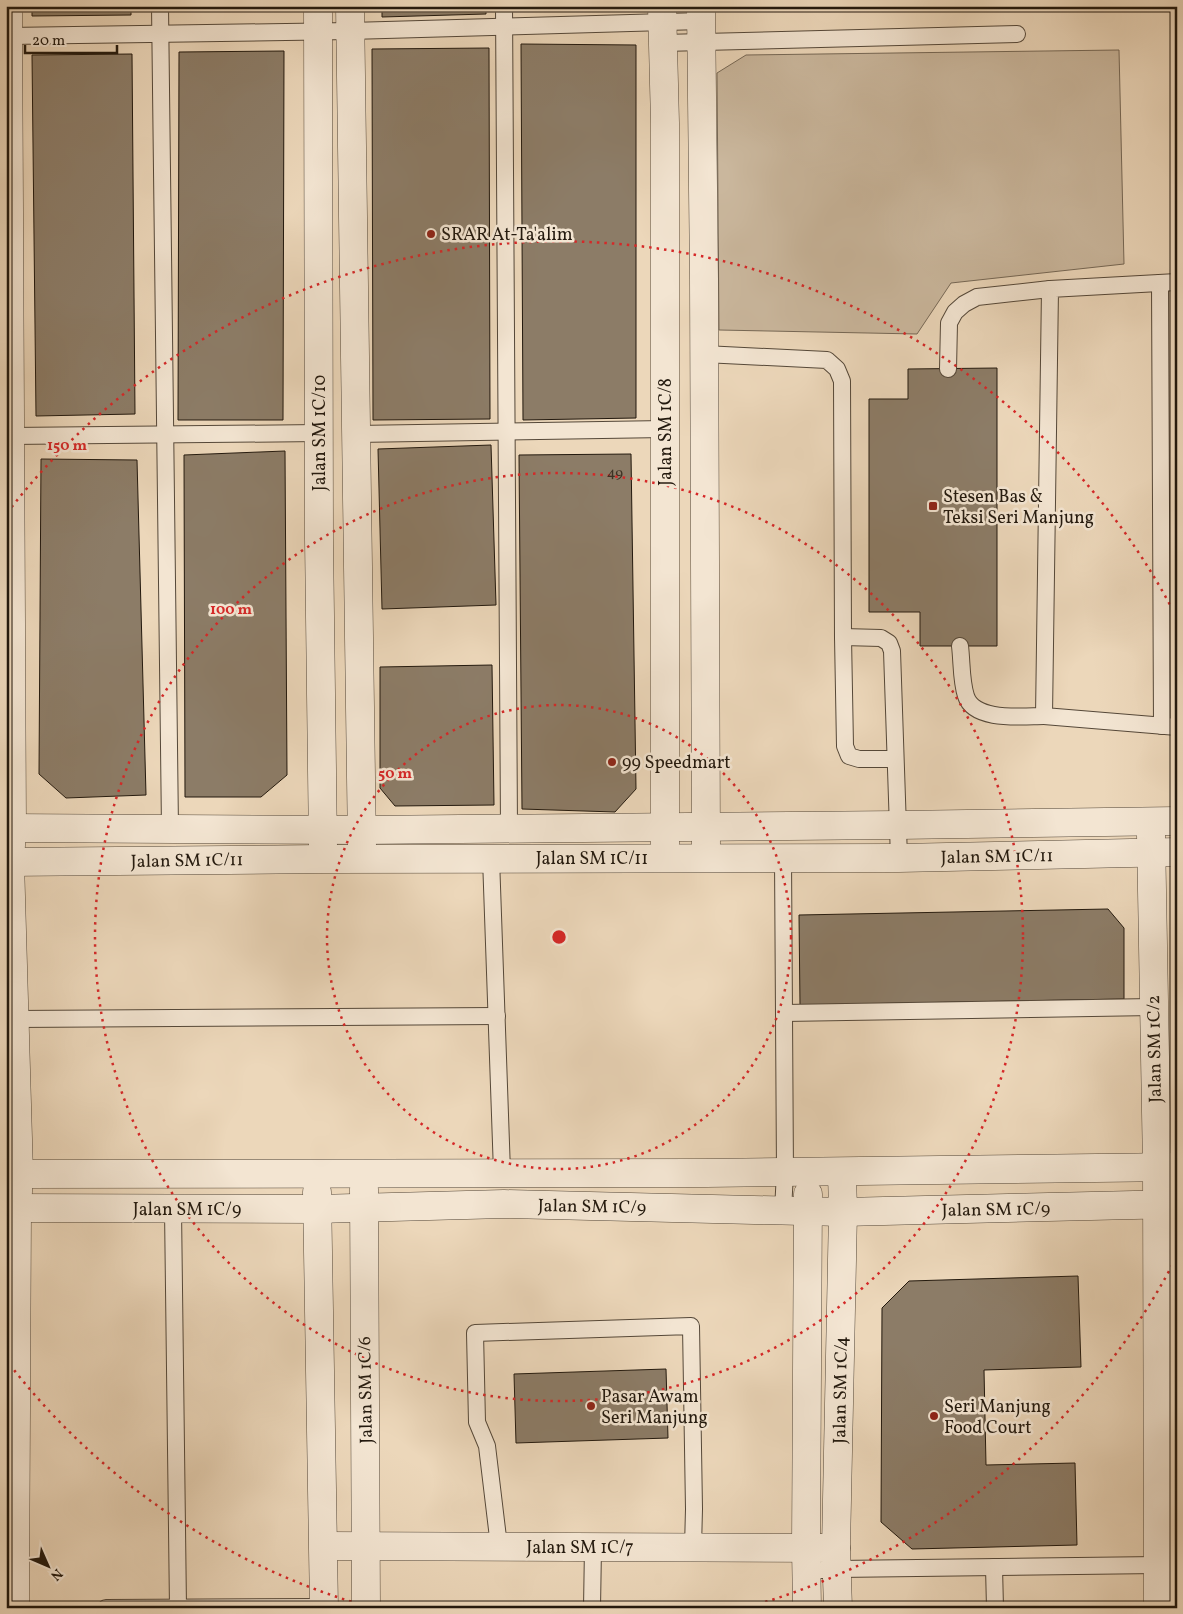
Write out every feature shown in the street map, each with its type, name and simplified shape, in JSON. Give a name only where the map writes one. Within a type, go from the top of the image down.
[{"type":"street","points":[[8,6],[10,436],[8,862],[14,1019],[12,1208],[16,1608]]},
{"type":"street","name":"Jalan SM 1C/10","points":[[318,19],[323,859]]},
{"type":"street","name":"Jalan SM 1C/10","points":[[350,19],[363,859]]},
{"type":"street","points":[[701,23],[706,858]]},
{"type":"street","name":"Jalan SM 1C/8","points":[[663,24],[665,123],[665,858]]},
{"type":"street","name":"Jalan SM 1C/11","points":[[9,828],[362,830],[1164,821]]},
{"type":"street","name":"Jalan SM 1C/2","points":[[1158,1608],[1167,1167],[1153,1007],[1164,852],[1164,821]]},
{"type":"street","name":"Jalan SM 1C/11","points":[[8,862],[491,858],[899,858],[1164,852]]},
{"type":"street","name":"Jalan SM 1C/9","points":[[12,1174],[842,1172],[1167,1167]]},
{"type":"street","name":"Jalan SM 1C/4","points":[[797,1172],[795,1211],[807,1608]]},
{"type":"street","name":"Jalan SM 1C/4","points":[[838,1608],[836,1558],[843,1212],[842,1172]]},
{"type":"street","points":[[318,1173],[324,1607]]},
{"type":"street","name":"Jalan SM 1C/6","points":[[364,1173],[366,1608]]},
{"type":"street","name":"Jalan SM 1C/9","points":[[12,1208],[317,1209],[504,1204],[843,1212],[1166,1205]]},
{"type":"street","name":"Jalan SM 1C/7","points":[[324,1546],[693,1547],[806,1559],[836,1558]]},
{"type":"lane","points":[[160,6],[170,829]]},
{"type":"lane","points":[[504,6],[509,828]]},
{"type":"lane","points":[[8,36],[160,33],[318,19],[504,27],[701,23],[1016,34]]},
{"type":"lane","points":[[948,369],[949,323],[955,312],[964,304],[977,298],[1050,289],[1177,282]]},
{"type":"lane","points":[[960,646],[966,699],[983,713],[1044,716],[1169,727],[1160,283]]},
{"type":"lane","points":[[1044,716],[1050,289]]},
{"type":"lane","points":[[704,354],[827,360],[837,369],[842,381],[845,746],[849,756],[859,759],[895,759]]},
{"type":"lane","points":[[356,434],[665,429]]},
{"type":"lane","points":[[10,436],[319,433]]},
{"type":"lane","points":[[843,637],[881,638],[889,642],[892,651],[899,858]]},
{"type":"lane","points":[[491,858],[502,1172]]},
{"type":"lane","points":[[783,858],[784,1013],[797,1172]]},
{"type":"lane","points":[[784,1013],[1153,1007]]},
{"type":"lane","points":[[14,1019],[497,1016]]},
{"type":"lane","points":[[172,1209],[178,1608]]},
{"type":"lane","points":[[499,1546],[488,1446],[477,1422],[475,1333],[690,1326],[693,1547]]},
{"type":"lane","points":[[592,1608],[593,1547]]},
{"type":"lane","points":[[836,1558],[994,1567],[1158,1565]]},
{"type":"lane","points":[[994,1567],[995,1608]]},
{"type":"lane","points":[[106,1608],[324,1607]]},
{"type":"shaded area","points":[[1119,50],[1124,264],[951,283],[917,334],[719,330],[717,73],[746,55]]},
{"type":"building","points":[[32,6],[131,6],[131,15],[32,16]]},
{"type":"building","points":[[187,6],[281,6],[187,8]]},
{"type":"building","points":[[382,6],[486,6],[486,14],[382,17]]},
{"type":"building","points":[[522,6],[635,6],[635,11],[522,9]]},
{"type":"building","points":[[521,44],[636,45],[636,418],[523,420]]},
{"type":"building","name":"SRAR At-Ta'alim","points":[[489,48],[490,419],[373,420],[372,49]]},
{"type":"building","points":[[284,51],[283,420],[178,420],[179,52]]},
{"type":"building","points":[[132,54],[135,414],[36,416],[32,55]]},
{"type":"building","name":"Stesen Bas & Teksi Seri Manjung","points":[[997,368],[997,646],[920,646],[920,612],[869,612],[869,399],[908,399],[908,369]]},
{"type":"building","points":[[491,445],[496,605],[382,609],[378,449]]},
{"type":"building","points":[[285,451],[287,775],[261,797],[185,797],[184,455]]},
{"type":"building","points":[[631,454],[636,789],[615,812],[522,809],[519,455]]},
{"type":"building","points":[[41,459],[137,460],[146,795],[66,798],[39,774]]},
{"type":"building","points":[[492,665],[494,805],[395,806],[380,788],[380,667]]},
{"type":"building","points":[[1108,909],[1124,928],[1124,999],[800,1005],[799,915]]},
{"type":"building","name":"Seri Manjung Food Court","points":[[1078,1276],[1081,1367],[984,1370],[986,1465],[1075,1463],[1077,1545],[912,1549],[881,1522],[882,1308],[909,1281]]},
{"type":"building","name":"Pasar Awam Seri Manjung","points":[[666,1369],[668,1438],[516,1443],[514,1374]]},
{"type":"place","name":"SRAR At-Ta'alim","points":[[431,234]]},
{"type":"place","name":"Stesen Bas & Teksi Seri Manjung","points":[[933,506]]},
{"type":"place","name":"99 Speedmart","points":[[612,762]]},
{"type":"place","name":"Pasar Awam Seri Manjung","points":[[591,1406]]},
{"type":"place","name":"Seri Manjung Food Court","points":[[934,1416]]}]
